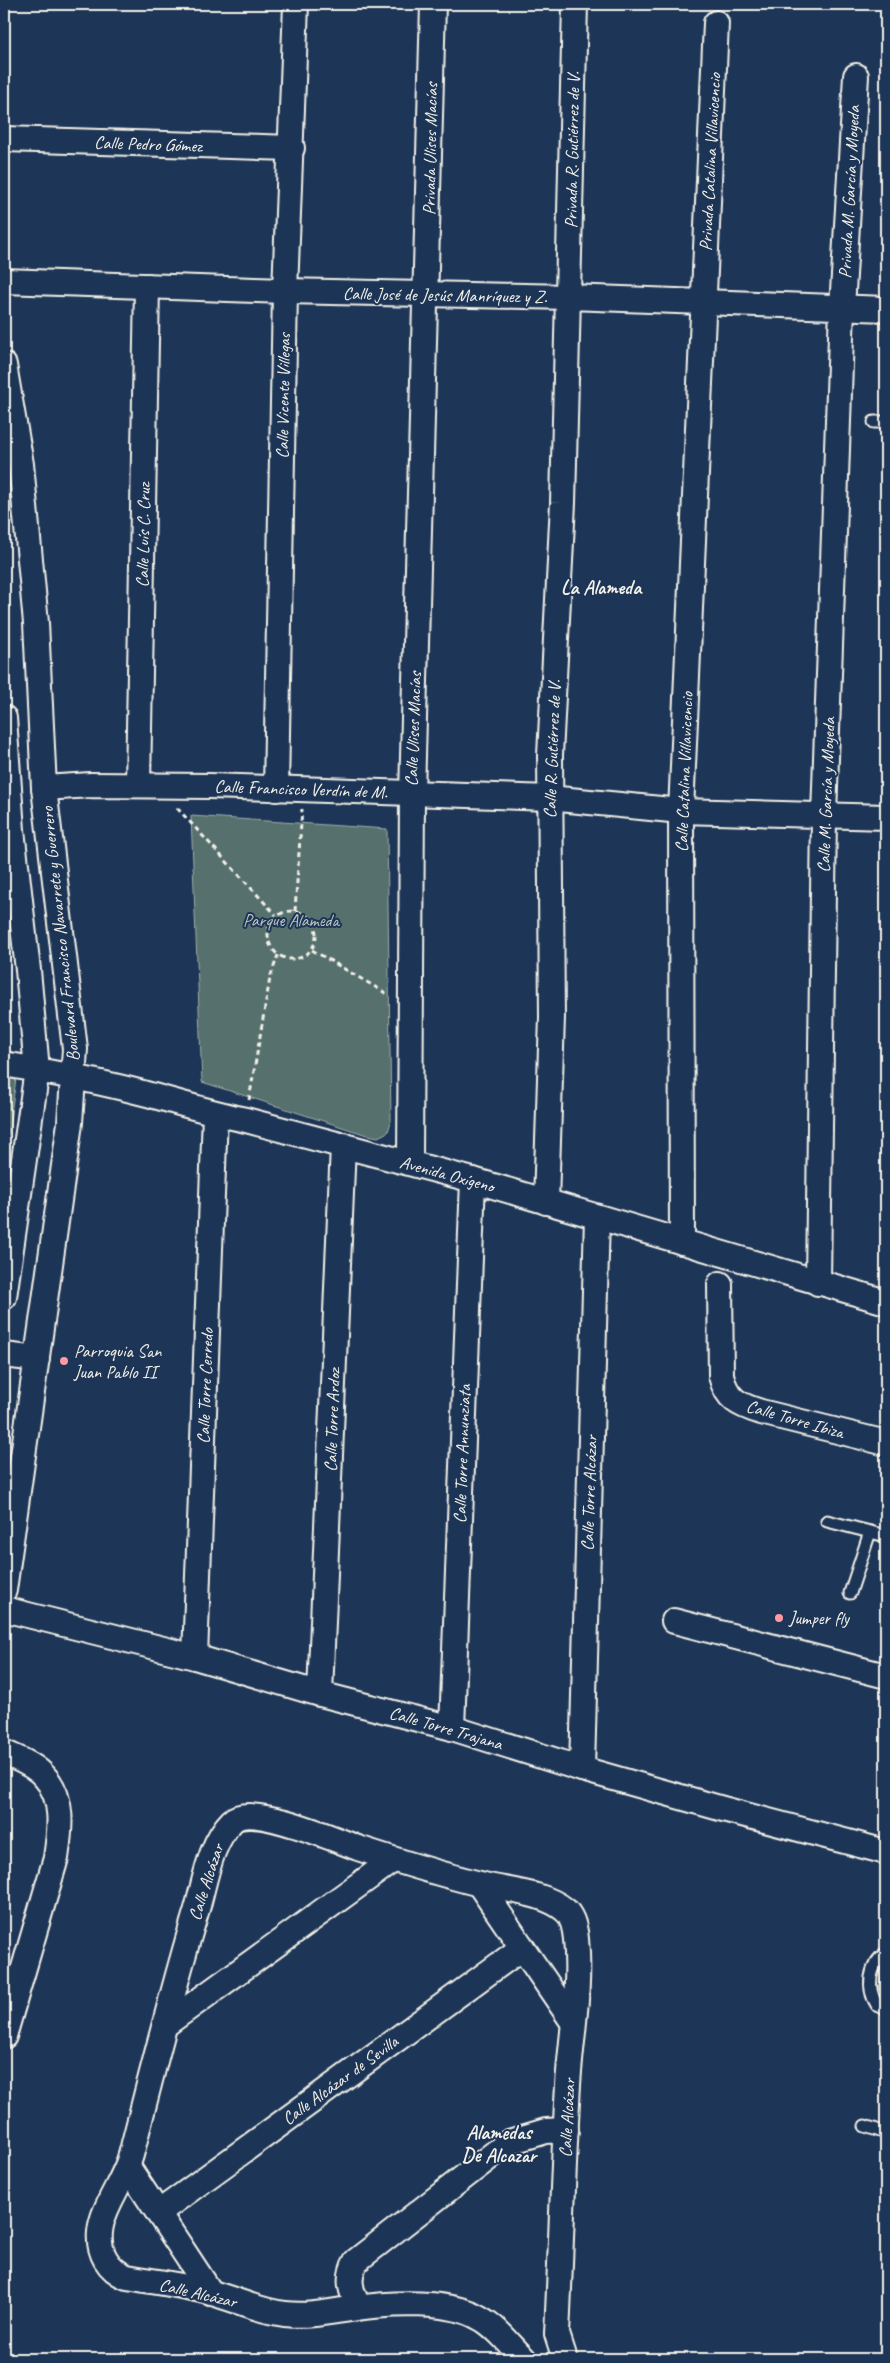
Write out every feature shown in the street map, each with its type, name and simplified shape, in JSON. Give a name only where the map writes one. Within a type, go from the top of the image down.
[{"type":"street","name":"Calle Vicente Villegas","points":[[276,789],[284,291],[292,148],[296,4]]},
{"type":"street","name":"Privada Ulises Macías","points":[[426,295],[433,4]]},
{"type":"street","name":"Privada R. Gutiérrez de V.","points":[[569,297],[575,4]]},
{"type":"street","name":"Privada Catalina Villavicencio","points":[[704,302],[716,23]]},
{"type":"street","name":"Privada M. García y Moyeda","points":[[842,308],[856,76]]},
{"type":"street","name":"Calle Pedro Gómez","points":[[4,140],[292,148]]},
{"type":"street","name":"Calle José de Jesús Manríquez y Z.","points":[[4,281],[284,291],[569,297],[886,309]]},
{"type":"street","name":"Calle Luís C. Cruz","points":[[138,785],[148,286]]},
{"type":"street","name":"Calle Ulises Macías","points":[[410,1163],[412,794],[426,295]]},
{"type":"street","name":"Calle R. Gutiérrez de V.","points":[[546,1202],[552,1017],[549,798],[563,503],[569,297]]},
{"type":"street","name":"Calle Catalina Villavicencio","points":[[682,1242],[681,811],[704,302]]},
{"type":"street","name":"Calle M. García y Moyeda","points":[[818,1283],[824,815],[842,308]]},
{"type":"street","name":"Boulevard Francisco Navarrete y Guerrero","points":[[4,365],[21,464],[25,501],[36,623],[44,788],[75,1049],[70,1123],[4,1590]]},
{"type":"street","name":"Boulevard Francisco Navarrete y Guerrero","points":[[4,718],[12,830],[13,914],[37,1070],[4,1296]]},
{"type":"street","name":"Calle Francisco Verdín de M.","points":[[44,788],[169,785],[549,798],[681,811],[886,817]]},
{"type":"street","name":"Avenida Oxígeno","points":[[4,1064],[74,1077],[143,1093],[215,1114],[246,1120],[473,1180],[886,1302]]},
{"type":"street","name":"Calle Torre Cerredo","points":[[195,1657],[215,1114]]},
{"type":"street","name":"Calle Torre Ardoz","points":[[320,1694],[343,1145]]},
{"type":"street","name":"Calle Torre Annunziata","points":[[452,1728],[473,1180]]},
{"type":"street","name":"Calle Torre Alcázar","points":[[582,1769],[597,1217]]},
{"type":"street","name":"Calle Torre Ibiza","points":[[720,1284],[721,1376],[724,1388],[731,1398],[743,1406],[761,1412],[886,1443]]},
{"type":"street","points":[[4,1354],[37,1359]]},
{"type":"street","name":"Calle Torre Trajana","points":[[4,1609],[195,1657],[320,1694],[452,1728],[582,1769],[723,1809],[886,1852]]},
{"type":"street","points":[[674,1620],[886,1676]]},
{"type":"street","points":[[4,1752],[32,1766],[44,1776],[53,1790],[59,1810],[60,1832],[56,1858],[4,2036]]},
{"type":"street","name":"Calle Alcázar","points":[[524,2359],[498,2332],[479,2317],[450,2308],[416,2305],[359,2307],[322,2314],[285,2314],[256,2308],[211,2292],[126,2277],[117,2274],[107,2262],[101,2248],[102,2222],[128,2167],[212,1857],[221,1835],[235,1818],[248,1814],[275,1819],[394,1860],[479,1884],[534,1896],[564,1908],[570,1915],[574,1926],[577,1948],[566,2130],[557,2334],[565,2359]]},
{"type":"street","points":[[165,2025],[394,1860]]},
{"type":"street","points":[[479,1884],[573,2022]]},
{"type":"street","name":"Calle Alcázar de Sevilla","points":[[158,2213],[522,1948]]},
{"type":"street","points":[[359,2307],[352,2294],[350,2281],[351,2270],[356,2260],[509,2142],[546,2131],[566,2130]]},
{"type":"street","points":[[128,2167],[211,2292]]},
{"type":"lane","points":[[874,422],[886,422]]},
{"type":"lane","points":[[827,1521],[886,1536]]},
{"type":"lane","points":[[850,1593],[870,1532]]},
{"type":"lane","points":[[886,1953],[877,1962],[870,1980],[870,1989],[877,2005],[886,2009]]},
{"type":"lane","points":[[865,2126],[886,2134]]},
{"type":"path","points":[[169,785],[177,809],[276,916]]},
{"type":"path","points":[[295,910],[303,790]]},
{"type":"path","points":[[295,910],[307,915],[315,925],[317,938],[312,950],[302,958],[290,960],[278,955],[270,945],[268,933],[276,916],[295,910]]},
{"type":"path","points":[[312,950],[410,1008]]},
{"type":"path","points":[[246,1120],[270,978],[278,955]]},
{"type":"green space","name":"Parque Alameda","points":[[191,816],[387,829],[391,1121],[388,1132],[378,1137],[364,1134],[202,1082]]},
{"type":"green space","points":[[4,1077],[16,1079],[4,1163]]},
{"type":"building","points":[[886,1960],[886,1991],[878,1989]]},
{"type":"place","name":"Parroquia San Juan Pablo II","points":[[64,1361]]},
{"type":"place","name":"Jumper fly","points":[[779,1618]]},
{"type":"district","name":"La Alameda","points":[[601,587]]},
{"type":"district","name":"Alamedas De Alcazar","points":[[499,2144]]}]
